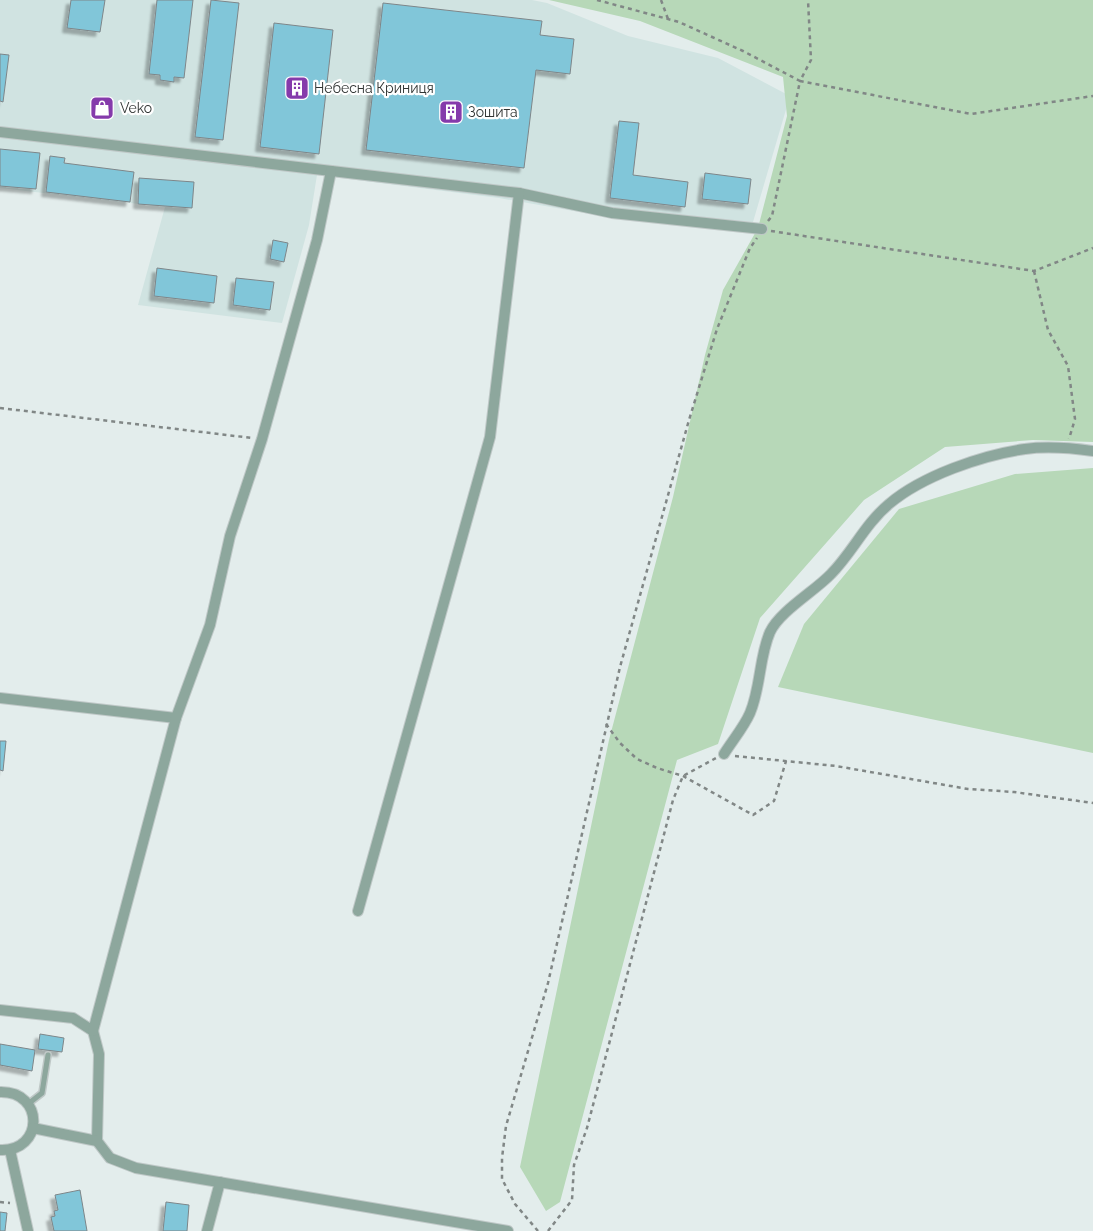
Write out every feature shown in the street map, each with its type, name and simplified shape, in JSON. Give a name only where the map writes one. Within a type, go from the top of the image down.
[{"type":"street","points":[[0,132],[519,193],[612,213],[762,229]]},
{"type":"street","points":[[331,171],[317,240],[262,439],[230,536],[210,625],[176,718],[93,1031],[99,1054],[97,1140],[110,1158],[136,1168],[508,1231]]},
{"type":"street","points":[[358,911],[490,437],[519,193]]},
{"type":"street","points":[[724,754],[750,713],[763,655],[771,630],[796,603],[831,574],[873,520],[889,504],[908,490],[955,468],[1025,449],[1066,447],[1093,451]]},
{"type":"street","points":[[0,698],[176,718]]},
{"type":"street","points":[[0,1010],[73,1018],[93,1031]]},
{"type":"street","points":[[0,1092],[15,1093],[28,1104],[33,1114],[33,1128],[24,1142],[5,1150],[28,1231]]},
{"type":"street","points":[[33,1128],[97,1140]]},
{"type":"street","points":[[207,1231],[220,1182]]},
{"type":"lane","points":[[28,1104],[42,1093],[48,1055]]},
{"type":"path","points":[[597,0],[668,18],[743,51],[800,81],[972,114],[1093,96]]},
{"type":"path","points":[[660,0],[668,18]]},
{"type":"path","points":[[538,1231],[515,1204],[502,1179],[502,1158],[506,1126],[548,984],[606,724],[689,420],[717,329],[750,248],[772,216],[800,81],[811,60],[808,0]]},
{"type":"path","points":[[762,229],[1034,272],[1093,248]]},
{"type":"path","points":[[1034,272],[1048,330],[1068,366],[1072,383],[1076,419],[1066,447]]},
{"type":"path","points":[[0,408],[262,439]]},
{"type":"path","points":[[606,724],[620,743],[637,759],[657,768],[683,776],[753,814],[774,801],[786,761]]},
{"type":"path","points":[[548,1231],[572,1200],[574,1165],[587,1128],[673,800],[683,776],[724,754],[836,766],[968,789],[1014,792],[1093,803]]},
{"type":"path","points":[[0,1202],[14,1203]]},
{"type":"shaded area","points":[[0,0],[532,0],[547,3],[628,36],[718,58],[790,96],[753,222],[607,207],[602,216],[499,198],[317,175],[309,225],[282,323],[138,305],[165,207],[0,188]]},
{"type":"green space","points":[[549,0],[1093,0],[1093,442],[1033,440],[945,447],[864,500],[760,618],[718,744],[677,760],[560,1202],[546,1211],[520,1167],[609,740],[673,497],[705,355],[723,290],[758,228],[787,116],[783,77],[640,21]]},
{"type":"green space","points":[[1093,468],[1093,753],[778,687],[804,624],[899,509],[1015,474]]},
{"type":"building","points":[[71,0],[105,0],[100,32],[67,28]]},
{"type":"building","points":[[157,0],[193,0],[184,78],[174,77],[174,82],[160,80],[160,75],[149,74]]},
{"type":"building","points":[[211,0],[239,3],[223,140],[195,137]]},
{"type":"building","name":"Зошита","points":[[383,3],[542,21],[540,35],[574,39],[570,74],[536,70],[524,168],[366,150]]},
{"type":"building","name":"Небесна Криниця","points":[[274,23],[333,30],[319,154],[260,147]]},
{"type":"building","points":[[0,54],[9,55],[3,102],[0,101]]},
{"type":"building","points":[[619,121],[639,123],[633,175],[688,182],[685,207],[610,198]]},
{"type":"building","points":[[0,149],[40,153],[36,189],[0,186]]},
{"type":"building","points":[[50,156],[65,158],[64,163],[134,172],[130,202],[46,192]]},
{"type":"building","points":[[705,173],[751,179],[748,204],[702,199]]},
{"type":"building","points":[[139,178],[194,182],[192,208],[138,204]]},
{"type":"building","points":[[273,240],[288,243],[284,262],[270,259]]},
{"type":"building","points":[[157,268],[217,276],[214,303],[154,296]]},
{"type":"building","points":[[236,278],[274,282],[270,310],[233,305]]},
{"type":"building","points":[[0,741],[6,741],[3,771],[0,770]]},
{"type":"building","points":[[40,1034],[64,1038],[62,1052],[38,1049]]},
{"type":"building","points":[[0,1044],[35,1050],[32,1071],[0,1065]]},
{"type":"building","points":[[80,1190],[87,1231],[54,1231],[51,1217],[55,1216],[54,1211],[58,1210],[55,1195]]},
{"type":"building","points":[[166,1202],[189,1205],[187,1231],[163,1231]]},
{"type":"building","points":[[0,1212],[7,1213],[5,1231],[0,1231]]},
{"type":"place","name":"Небесна Криниця","points":[[297,88]]},
{"type":"place","name":"Veko","points":[[102,108]]},
{"type":"place","name":"Зошита","points":[[451,112]]}]
